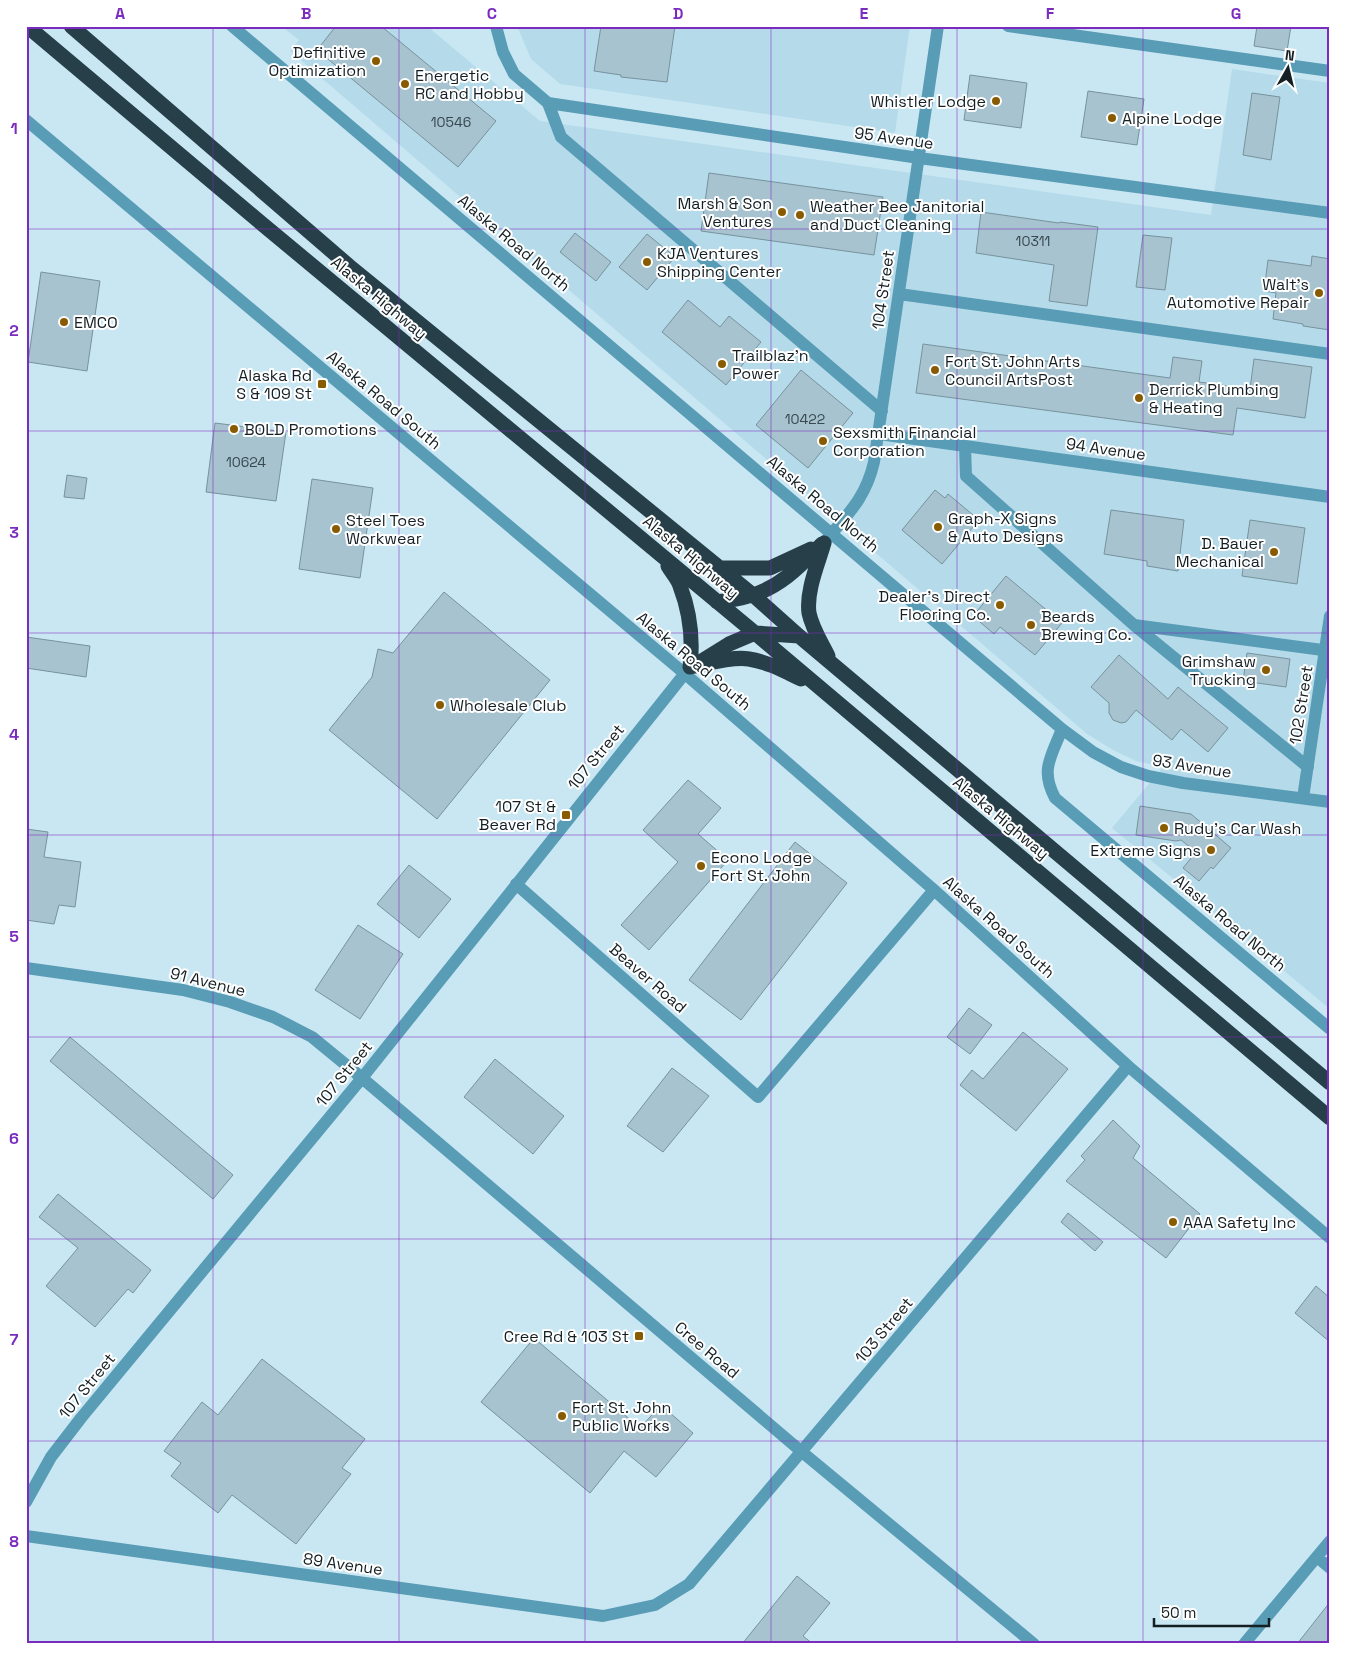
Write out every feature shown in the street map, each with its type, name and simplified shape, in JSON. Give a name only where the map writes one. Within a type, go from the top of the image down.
[{"type":"highway","name":"Alaska Highway","points":[[27,26],[269,230],[661,554],[1330,1118]]},
{"type":"highway","name":"Alaska Highway","points":[[71,26],[349,266],[753,595],[799,636],[1330,1083]]},
{"type":"highway","points":[[718,568],[770,568],[828,538]]},
{"type":"highway","points":[[717,602],[753,595],[771,587],[789,576],[828,538]]},
{"type":"highway","points":[[828,538],[810,590],[809,612],[815,632],[834,665]]},
{"type":"highway","points":[[661,554],[680,585],[686,609],[692,649],[687,670]]},
{"type":"highway","points":[[687,670],[729,644],[755,633],[799,636]]},
{"type":"highway","points":[[687,670],[724,661],[747,659],[769,664],[817,686]]},
{"type":"street","name":"Alaska Road North","points":[[232,26],[828,538],[1062,729],[1047,771],[1048,785],[1055,798],[1330,1029]]},
{"type":"street","name":"104 Street","points":[[828,538],[859,500],[867,486],[874,462],[938,26]]},
{"type":"street","points":[[1008,26],[1330,72]]},
{"type":"street","points":[[496,27],[503,52],[514,74],[548,103],[561,137],[882,411]]},
{"type":"street","name":"95 Avenue","points":[[548,103],[919,158],[1330,213]]},
{"type":"street","name":"Alaska Road South","points":[[26,120],[687,670],[1128,1066],[1330,1238]]},
{"type":"street","points":[[899,294],[1330,354]]},
{"type":"street","name":"94 Avenue","points":[[879,434],[1330,497]]},
{"type":"street","points":[[965,446],[966,476],[1134,625],[1308,767]]},
{"type":"street","name":"102 Street","points":[[1303,798],[1328,650],[1330,616]]},
{"type":"street","points":[[1134,625],[1328,650]]},
{"type":"street","name":"107 Street","points":[[26,1502],[51,1457],[81,1418],[362,1078],[687,670]]},
{"type":"street","name":"93 Avenue","points":[[1062,729],[1093,752],[1121,767],[1148,776],[1183,783],[1330,802]]},
{"type":"street","name":"Beaver Road","points":[[516,884],[758,1097],[934,890]]},
{"type":"street","name":"91 Avenue","points":[[26,968],[184,990],[230,1002],[273,1017],[312,1037],[362,1078]]},
{"type":"street","name":"103 Street","points":[[655,1605],[689,1584],[1128,1066]]},
{"type":"street","name":"Cree Road","points":[[362,1078],[802,1452],[1034,1644]]},
{"type":"street","name":"89 Avenue","points":[[26,1536],[603,1616],[655,1605]]},
{"type":"street","points":[[1244,1644],[1330,1541]]},
{"type":"street","points":[[1316,1557],[1330,1568]]},
{"type":"shaded area","points":[[281,26],[427,26],[540,121],[1211,215],[1232,69],[1330,83],[1330,1009],[1112,828],[1163,767],[1136,761],[1087,734],[290,51],[299,40]]},
{"type":"shaded area","points":[[517,26],[910,26],[895,133],[560,84],[531,59]]},
{"type":"building","points":[[336,26],[381,26],[496,121],[458,167],[317,50]]},
{"type":"building","points":[[601,26],[675,26],[667,82],[621,77],[621,75],[594,71]]},
{"type":"building","points":[[1257,26],[1291,26],[1287,51],[1254,46]]},
{"type":"building","name":"Whistler Lodge","points":[[970,75],[1027,83],[1021,128],[964,120]]},
{"type":"building","name":"Alpine Lodge","points":[[1088,91],[1144,99],[1137,145],[1081,137]]},
{"type":"building","points":[[1252,93],[1280,97],[1271,160],[1243,155]]},
{"type":"building","points":[[709,173],[883,197],[874,255],[701,231]]},
{"type":"building","points":[[981,212],[1098,227],[1087,306],[1049,301],[1054,265],[976,253]]},
{"type":"building","points":[[575,233],[611,262],[596,281],[560,252]]},
{"type":"building","name":"KJA Ventures Shipping Center","points":[[647,234],[675,257],[647,290],[619,267]]},
{"type":"building","points":[[1143,235],[1172,238],[1165,290],[1136,287]]},
{"type":"building","points":[[1312,256],[1330,259],[1330,330],[1273,319],[1276,293],[1264,291],[1268,260],[1311,266]]},
{"type":"building","name":"EMCO","points":[[41,272],[100,281],[87,371],[28,362]]},
{"type":"building","name":"Trailblaz'n Power","points":[[688,300],[720,327],[729,316],[761,342],[726,385],[662,332]]},
{"type":"building","points":[[923,344],[1170,378],[1173,357],[1202,361],[1199,382],[1250,389],[1254,359],[1312,367],[1305,418],[1237,408],[1233,435],[916,393]]},
{"type":"building","points":[[801,370],[853,413],[808,468],[756,425]]},
{"type":"building","points":[[215,423],[286,432],[276,501],[206,492]]},
{"type":"building","points":[[67,475],[87,478],[84,499],[64,497]]},
{"type":"building","name":"Steel Toes Workwear","points":[[312,479],[373,488],[360,578],[299,569]]},
{"type":"building","name":"Graph-X Signs & Auto Designs","points":[[935,490],[945,498],[948,494],[979,520],[942,564],[902,530]]},
{"type":"building","points":[[1111,510],[1184,520],[1178,571],[1147,566],[1147,561],[1104,554]]},
{"type":"building","name":"D. Bauer Mechanical","points":[[1250,520],[1305,528],[1297,584],[1242,576]]},
{"type":"building","points":[[1006,576],[1062,623],[1035,655],[1000,627],[994,634],[973,616]]},
{"type":"building","name":"Wholesale Club","points":[[444,592],[550,680],[437,819],[329,730],[372,677],[378,649],[393,653]]},
{"type":"building","points":[[26,637],[90,646],[86,677],[26,668]]},
{"type":"building","name":"Grimshaw Trucking","points":[[1247,653],[1290,659],[1286,687],[1243,681]]},
{"type":"building","points":[[1119,655],[1168,699],[1178,687],[1228,728],[1208,752],[1181,729],[1172,740],[1136,710],[1126,722],[1121,723],[1113,720],[1109,713],[1109,703],[1091,687]]},
{"type":"building","points":[[688,780],[721,808],[698,834],[728,860],[649,950],[621,925],[678,862],[643,830]]},
{"type":"building","points":[[1140,806],[1191,814],[1231,848],[1213,869],[1211,867],[1199,881],[1183,868],[1196,852],[1181,840],[1176,841],[1136,835]]},
{"type":"building","points":[[26,829],[48,832],[44,857],[81,862],[75,907],[59,905],[54,924],[26,920]]},
{"type":"building","points":[[795,842],[847,883],[741,1020],[689,980]]},
{"type":"building","points":[[409,865],[451,899],[419,938],[377,904]]},
{"type":"building","points":[[358,925],[403,954],[360,1019],[315,990]]},
{"type":"building","points":[[969,1008],[992,1025],[970,1054],[947,1037]]},
{"type":"building","points":[[1023,1032],[1068,1069],[1016,1131],[960,1085],[972,1070],[983,1079]]},
{"type":"building","points":[[70,1037],[233,1175],[213,1199],[50,1061]]},
{"type":"building","points":[[495,1059],[564,1116],[533,1154],[464,1097]]},
{"type":"building","points":[[672,1068],[709,1096],[663,1152],[627,1126]]},
{"type":"building","points":[[1113,1120],[1140,1146],[1133,1158],[1200,1214],[1166,1258],[1066,1181],[1085,1160],[1081,1156]]},
{"type":"building","points":[[58,1194],[151,1270],[133,1293],[128,1289],[95,1327],[46,1286],[78,1248],[39,1217]]},
{"type":"building","points":[[1068,1213],[1103,1242],[1095,1251],[1061,1222]]},
{"type":"building","points":[[1316,1286],[1330,1298],[1330,1342],[1295,1313]]},
{"type":"building","name":"Fort St. John Public Works","points":[[534,1338],[640,1428],[661,1405],[693,1433],[656,1477],[624,1451],[590,1493],[481,1402]]},
{"type":"building","points":[[262,1359],[365,1439],[342,1468],[351,1474],[296,1544],[232,1495],[218,1513],[171,1476],[181,1463],[164,1451],[202,1402],[218,1415]]},
{"type":"building","points":[[797,1576],[830,1603],[803,1636],[813,1644],[742,1644]]},
{"type":"building","points":[[1330,1602],[1330,1644],[1297,1644]]},
{"type":"place","name":"Definitive Optimization","points":[[376,61]]},
{"type":"place","name":"Energetic RC and Hobby","points":[[405,84]]},
{"type":"place","name":"Whistler Lodge","points":[[996,101]]},
{"type":"place","name":"Alpine Lodge","points":[[1112,118]]},
{"type":"place","name":"Marsh & Son Ventures","points":[[782,212]]},
{"type":"place","name":"Weather Bee Janitorial and Duct Cleaning","points":[[800,215]]},
{"type":"place","name":"KJA Ventures Shipping Center","points":[[647,262]]},
{"type":"place","name":"Walt's Automotive Repair","points":[[1319,293]]},
{"type":"place","name":"EMCO","points":[[64,322]]},
{"type":"place","name":"Trailblaz'n Power","points":[[722,364]]},
{"type":"place","name":"Fort St. John Arts Council ArtsPost","points":[[935,370]]},
{"type":"place","name":"Alaska Rd S & 109 St","points":[[322,384]]},
{"type":"place","name":"Derrick Plumbing & Heating","points":[[1139,398]]},
{"type":"place","name":"BOLD Promotions","points":[[234,429]]},
{"type":"place","name":"Sexsmith Financial Corporation","points":[[823,441]]},
{"type":"place","name":"Graph-X Signs & Auto Designs","points":[[938,527]]},
{"type":"place","name":"Steel Toes Workwear","points":[[336,529]]},
{"type":"place","name":"D. Bauer Mechanical","points":[[1274,552]]},
{"type":"place","name":"Dealer's Direct Flooring Co.","points":[[1000,605]]},
{"type":"place","name":"Beards Brewing Co.","points":[[1031,625]]},
{"type":"place","name":"Grimshaw Trucking","points":[[1266,670]]},
{"type":"place","name":"Wholesale Club","points":[[440,705]]},
{"type":"place","name":"107 St & Beaver Rd","points":[[566,815]]},
{"type":"place","name":"Rudy's Car Wash","points":[[1164,828]]},
{"type":"place","name":"Extreme Signs","points":[[1211,850]]},
{"type":"place","name":"Econo Lodge Fort St. John","points":[[701,866]]},
{"type":"place","name":"AAA Safety Inc","points":[[1173,1222]]},
{"type":"place","name":"Cree Rd & 103 St","points":[[639,1336]]},
{"type":"place","name":"Fort St. John Public Works","points":[[562,1416]]}]
